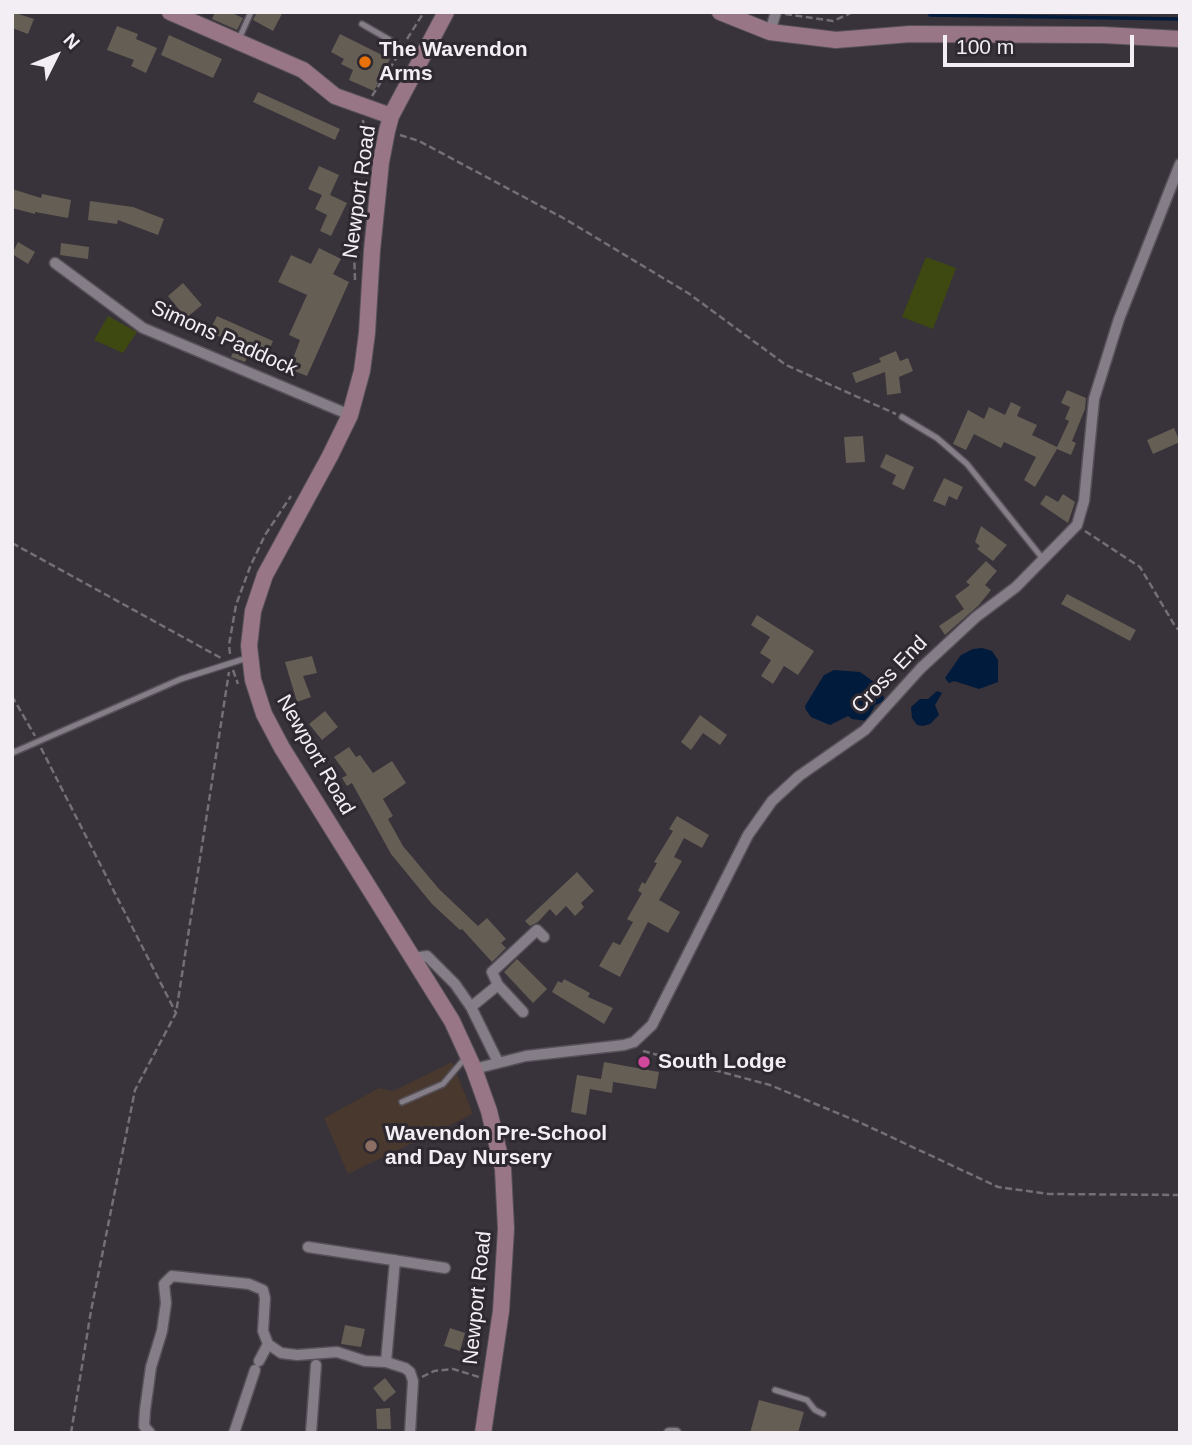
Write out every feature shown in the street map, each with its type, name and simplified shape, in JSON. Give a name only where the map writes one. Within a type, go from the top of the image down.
[{"type":"street","points":[[170,12],[303,70],[335,96],[363,107],[389,124]]},
{"type":"street","name":"Newport Road","points":[[446,12],[389,124],[381,162],[362,371],[350,415],[265,575],[253,611],[249,646],[253,680],[264,714],[282,748],[452,1021],[471,1061],[496,1138],[503,1169],[506,1206],[501,1311],[482,1433]]},
{"type":"street","points":[[720,12],[770,32],[836,40],[910,34],[1180,38]]},
{"type":"street","points":[[770,32],[776,12]]},
{"type":"street","points":[[1077,525],[1084,501],[1094,399],[1119,319],[1180,164]]},
{"type":"street","name":"Simons Paddock","points":[[55,263],[143,328],[350,415]]},
{"type":"street","name":"Cross End","points":[[624,1045],[634,1042],[652,1025],[748,835],[772,801],[799,776],[865,730],[921,668],[976,617],[1016,587],[1077,525]]},
{"type":"street","points":[[523,1012],[498,985],[492,972],[537,930],[544,937]]},
{"type":"street","points":[[414,958],[427,956],[442,968],[471,1007],[498,1062]]},
{"type":"street","points":[[471,1007],[498,985]]},
{"type":"street","points":[[471,1061],[498,1062],[558,1051],[624,1045]]},
{"type":"street","points":[[308,1247],[445,1268]]},
{"type":"street","points":[[386,1362],[395,1260]]},
{"type":"street","points":[[150,1433],[145,1426],[146,1399],[151,1367],[162,1331],[166,1303],[164,1284],[172,1276],[249,1284],[263,1290],[263,1331],[268,1344],[281,1353],[337,1352],[365,1361],[386,1362],[405,1368],[413,1381],[410,1433]]},
{"type":"street","points":[[234,1433],[257,1366],[268,1344]]},
{"type":"street","points":[[311,1433],[316,1364]]},
{"type":"street","points":[[669,1433],[676,1433]]},
{"type":"lane","points":[[237,42],[251,12]]},
{"type":"lane","points":[[362,24],[421,58]]},
{"type":"lane","points":[[902,416],[937,438],[967,464],[1043,559]]},
{"type":"lane","points":[[12,753],[181,679],[250,657]]},
{"type":"lane","points":[[402,1102],[443,1084],[471,1061]]},
{"type":"lane","points":[[775,1390],[807,1400],[823,1415]]},
{"type":"path","points":[[367,164],[363,107],[379,87],[424,12]]},
{"type":"path","points":[[782,13],[833,21],[853,12]]},
{"type":"path","points":[[389,124],[565,219],[688,293],[786,365],[902,416]]},
{"type":"path","points":[[355,292],[354,251],[361,214]]},
{"type":"path","points":[[240,688],[231,663],[229,645],[236,605],[265,535],[294,491]]},
{"type":"path","points":[[1077,525],[1140,567],[1180,631]]},
{"type":"path","points":[[12,543],[231,663]]},
{"type":"path","points":[[71,1433],[91,1311],[135,1090],[176,1013],[231,663]]},
{"type":"path","points":[[12,696],[38,741],[176,1013]]},
{"type":"path","points":[[624,1045],[770,1085],[859,1122],[998,1187],[1049,1194],[1180,1195]]},
{"type":"path","points":[[413,1381],[434,1371],[453,1369],[479,1377],[477,1388]]},
{"type":"shaded area","name":"Wavendon Pre-School and Day Nursery","points":[[452,1062],[473,1114],[348,1174],[324,1118],[379,1088],[393,1091]]},
{"type":"green space","points":[[926,257],[956,268],[933,329],[902,317]]},
{"type":"green space","points":[[108,316],[137,332],[123,353],[94,340]]},
{"type":"water","points":[[982,648],[992,651],[998,660],[998,682],[979,689],[954,681],[949,683],[945,678],[961,655]]},
{"type":"water","points":[[834,670],[860,672],[882,692],[885,701],[875,705],[867,721],[848,716],[830,725],[811,717],[806,710],[805,706],[824,675]]},
{"type":"water","points":[[937,691],[942,693],[935,705],[939,715],[930,724],[917,725],[912,718],[911,707]]},
{"type":"building","points":[[12,12],[34,19],[28,34],[12,28]]},
{"type":"building","points":[[215,12],[230,12],[243,18],[237,30],[212,19]]},
{"type":"building","points":[[257,12],[283,12],[273,31],[253,20]]},
{"type":"building","points":[[117,26],[138,34],[136,39],[157,48],[146,73],[131,66],[134,60],[107,50]]},
{"type":"building","name":"The Wavendon Arms","points":[[340,34],[390,59],[374,91],[349,80],[353,70],[341,64],[344,59],[331,52]]},
{"type":"building","points":[[169,35],[222,59],[213,78],[161,55]]},
{"type":"building","points":[[258,92],[340,129],[335,140],[253,102]]},
{"type":"building","points":[[319,166],[339,175],[330,195],[347,203],[331,236],[320,231],[327,215],[315,209],[322,195],[308,189]]},
{"type":"building","points":[[12,189],[41,198],[42,194],[71,200],[68,218],[12,208]]},
{"type":"building","points":[[90,201],[133,207],[164,219],[158,235],[118,220],[117,224],[88,220]]},
{"type":"building","points":[[18,242],[35,252],[28,264],[12,254]]},
{"type":"building","points":[[61,243],[89,247],[88,259],[60,255]]},
{"type":"building","points":[[319,248],[341,259],[333,274],[349,282],[307,376],[289,369],[300,340],[289,335],[307,295],[278,282],[291,255],[311,264]]},
{"type":"building","points":[[183,283],[202,305],[186,318],[168,296]]},
{"type":"building","points":[[217,316],[273,341],[266,357],[250,351],[245,362],[231,357],[237,344],[209,332]]},
{"type":"building","points":[[896,351],[900,361],[908,358],[913,371],[899,377],[901,393],[887,395],[885,372],[856,383],[852,373],[881,362],[879,358]]},
{"type":"building","points":[[1067,390],[1086,398],[1085,409],[1072,441],[1076,443],[1071,455],[1057,449],[1035,487],[1024,480],[1036,457],[1004,442],[1001,448],[974,434],[966,450],[953,444],[968,410],[984,419],[989,407],[1005,415],[1011,402],[1021,407],[1017,416],[1037,425],[1032,435],[1057,447],[1069,421],[1065,419],[1070,407],[1061,403]]},
{"type":"building","points":[[1174,428],[1180,442],[1153,454],[1147,440]]},
{"type":"building","points":[[863,436],[865,462],[846,463],[844,437]]},
{"type":"building","points":[[886,454],[914,467],[904,490],[892,484],[896,475],[880,467]]},
{"type":"building","points":[[944,478],[963,487],[957,500],[949,496],[945,506],[933,501]]},
{"type":"building","points":[[1063,494],[1075,502],[1068,523],[1040,504],[1046,495],[1058,502]]},
{"type":"building","points":[[981,526],[1007,545],[993,561],[977,549],[980,546],[975,542]]},
{"type":"building","points":[[986,561],[997,571],[985,585],[991,590],[979,605],[945,635],[939,626],[964,609],[955,596],[970,585],[966,582]]},
{"type":"building","points":[[1067,594],[1136,630],[1130,641],[1061,604]]},
{"type":"building","points":[[757,615],[814,651],[798,675],[784,666],[773,684],[761,676],[771,660],[760,653],[770,637],[751,625]]},
{"type":"building","points":[[312,656],[317,673],[303,676],[311,697],[297,702],[285,662]]},
{"type":"building","points":[[325,711],[338,727],[322,740],[309,724]]},
{"type":"building","points":[[700,715],[727,735],[720,745],[703,733],[691,750],[681,742]]},
{"type":"building","points":[[349,747],[356,757],[360,755],[373,773],[392,761],[406,783],[383,799],[393,816],[388,819],[403,846],[439,889],[478,926],[487,918],[506,939],[501,943],[506,948],[492,962],[462,929],[432,904],[391,854],[352,783],[347,786],[342,778],[347,775],[334,757]]},
{"type":"building","points":[[677,816],[709,835],[702,848],[684,838],[674,857],[682,861],[659,900],[680,912],[668,933],[648,922],[620,977],[599,966],[613,942],[620,945],[633,922],[627,919],[642,893],[638,891],[657,863],[654,862],[673,831],[669,829]]},
{"type":"building","points":[[577,872],[594,891],[581,903],[584,907],[575,916],[566,906],[556,916],[550,909],[538,922],[530,926],[525,921]]},
{"type":"building","points":[[517,959],[547,989],[533,1003],[504,972]]},
{"type":"building","points":[[564,979],[590,993],[588,997],[613,1008],[604,1024],[552,992],[558,981],[562,983]]},
{"type":"building","points":[[604,1062],[659,1072],[656,1089],[613,1082],[612,1093],[590,1089],[586,1115],[571,1112],[577,1075],[601,1079]]},
{"type":"building","points":[[345,1325],[365,1329],[361,1347],[341,1344]]},
{"type":"building","points":[[450,1328],[465,1333],[460,1351],[444,1346]]},
{"type":"building","points":[[385,1378],[396,1392],[384,1402],[373,1388]]},
{"type":"building","points":[[759,1400],[804,1412],[798,1433],[750,1433]]},
{"type":"building","points":[[390,1408],[391,1429],[377,1429],[376,1409]]},
{"type":"waterway","points":[[930,15],[1180,19]]},
{"type":"place","name":"The Wavendon Arms","points":[[365,62]]},
{"type":"place","name":"South Lodge","points":[[644,1062]]},
{"type":"place","name":"Wavendon Pre-School and Day Nursery","points":[[371,1146]]}]
